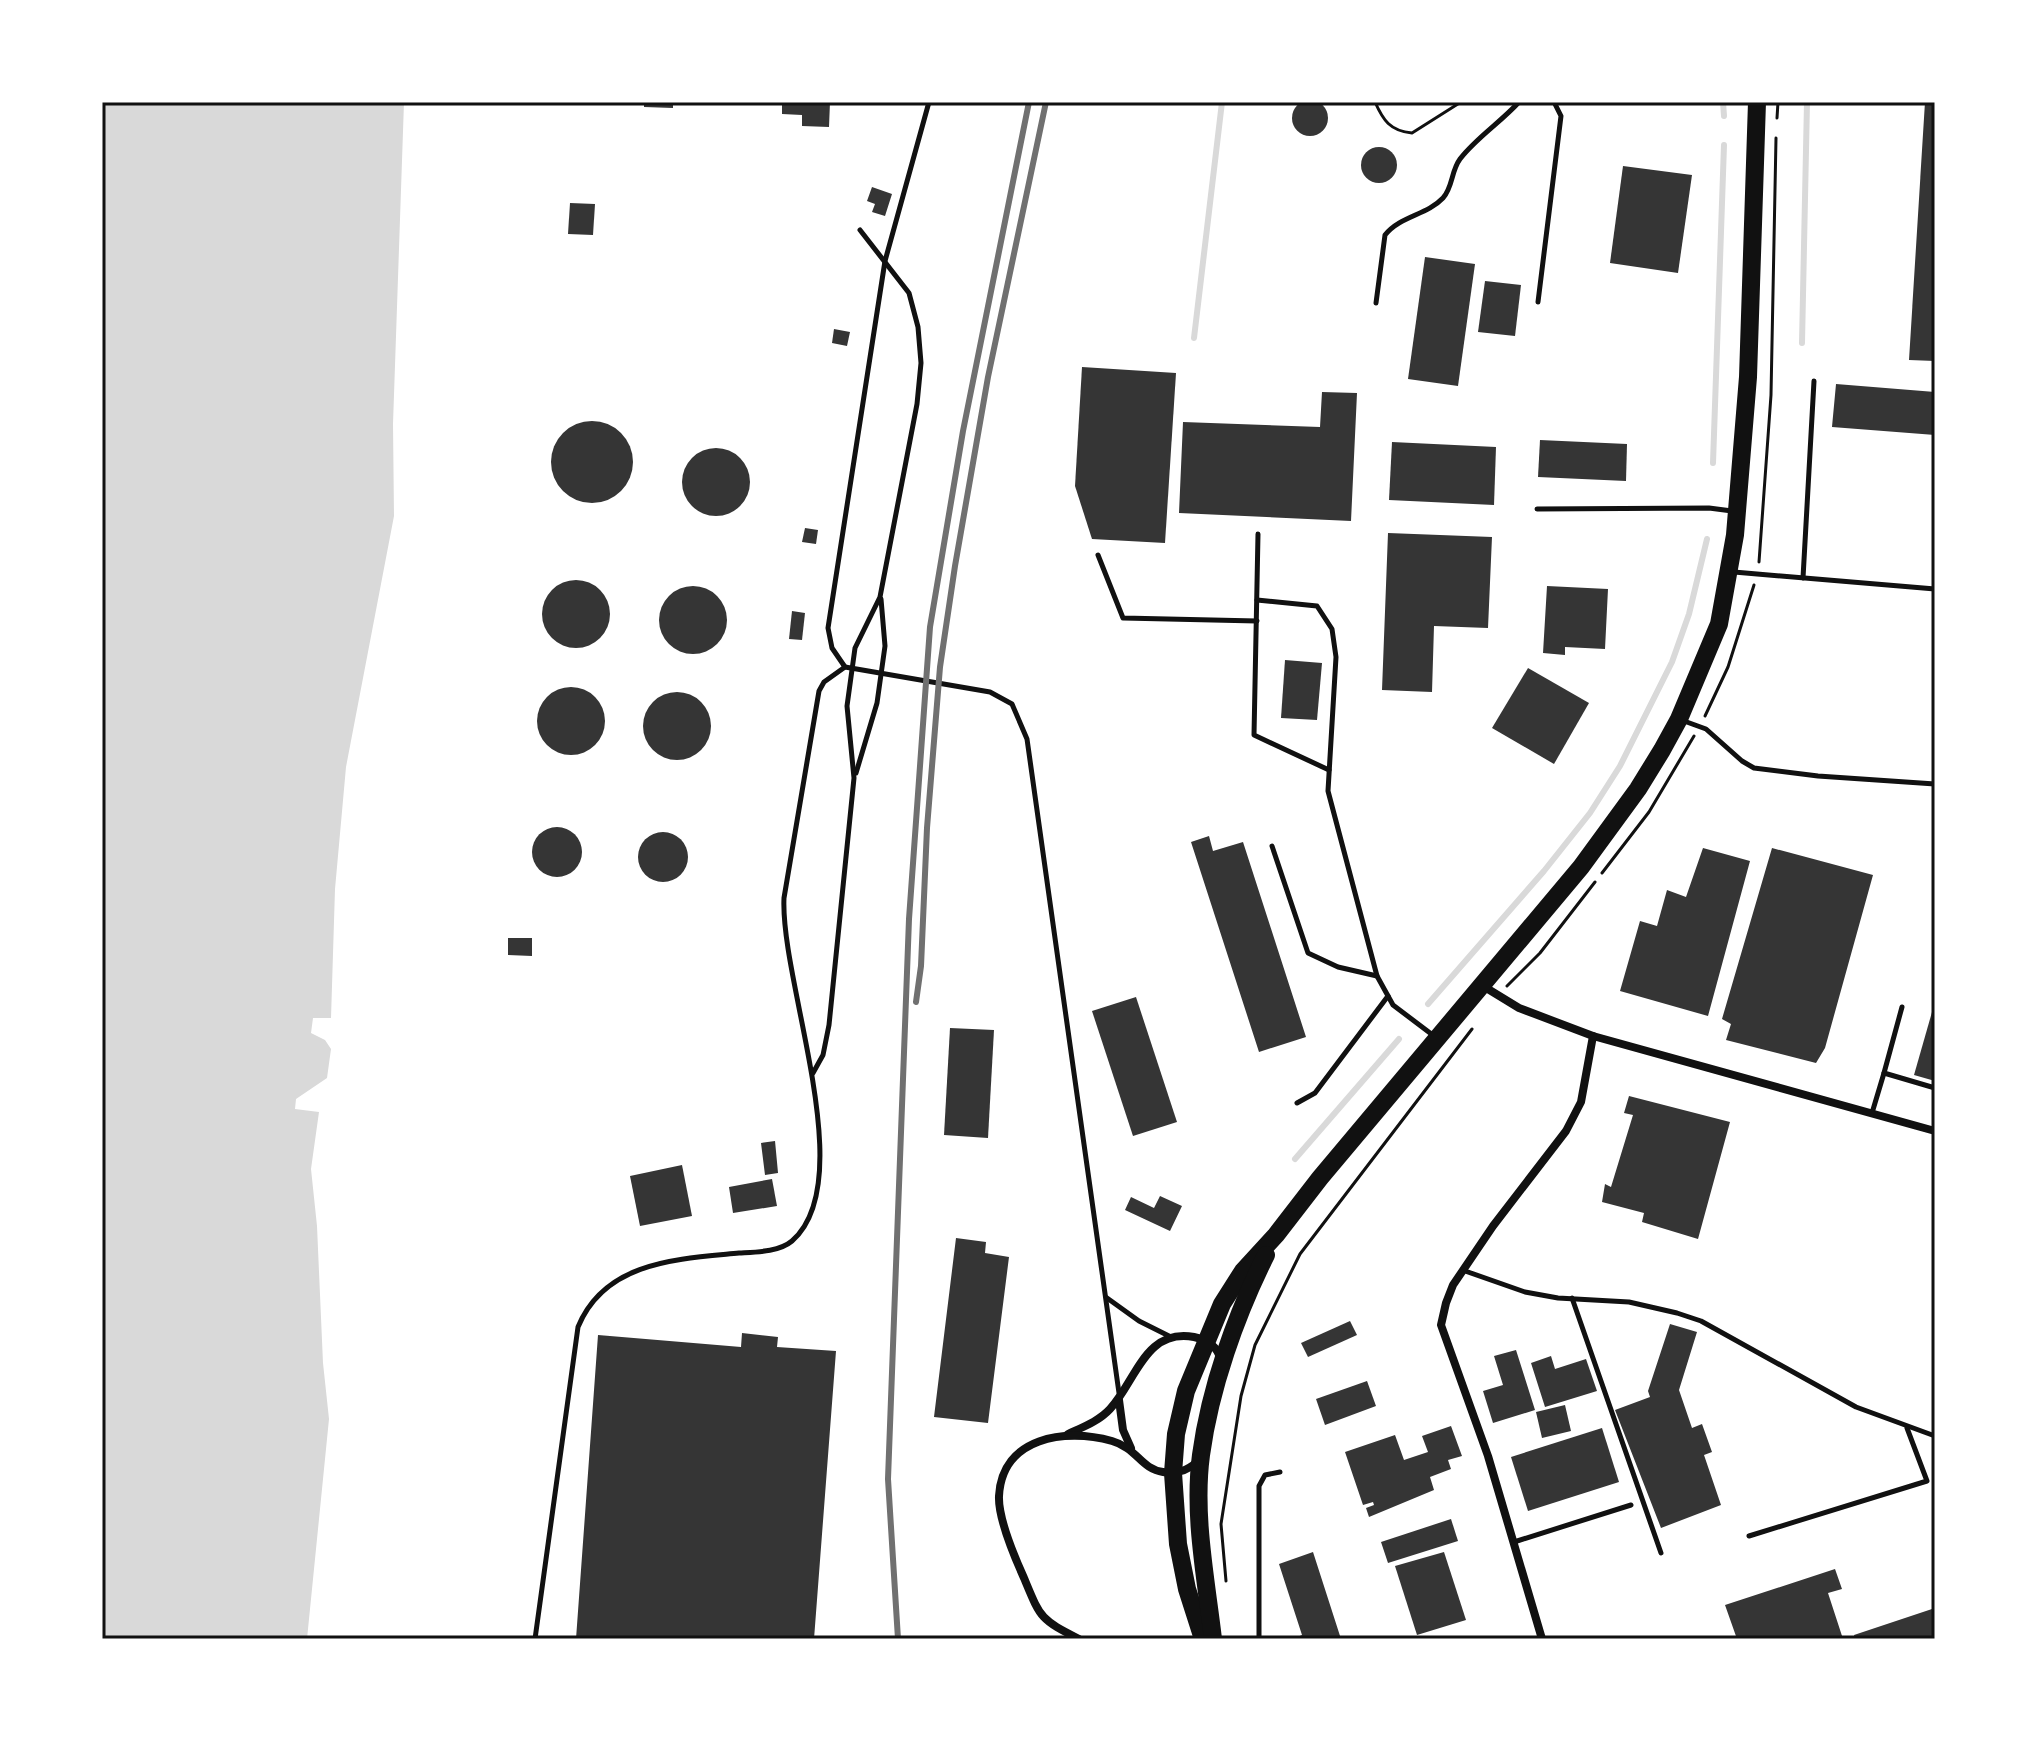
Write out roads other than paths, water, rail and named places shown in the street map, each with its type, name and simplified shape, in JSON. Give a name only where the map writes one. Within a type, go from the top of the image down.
[{"type":"highway","points":[[1203,1639],[1187,1589],[1178,1544],[1173,1473],[1180,1412],[1192,1373],[1222,1304],[1237,1280],[1320,1178],[1438,1039],[1490,991],[1581,867],[1638,789],[1679,719],[1719,624],[1737,512],[1748,377],[1757,102]]},
{"type":"highway","points":[[1213,1639],[1201,1521],[1201,1456],[1223,1365],[1251,1285],[1276,1235]]},
{"type":"street","points":[[1490,991],[1519,1008],[1593,1036],[1935,1131]]},
{"type":"street","points":[[1542,1639],[1488,1456],[1441,1325],[1453,1285],[1493,1226],[1566,1131],[1581,1102],[1593,1036]]},
{"type":"street","points":[[1079,1639],[1047,1623],[1038,1611],[1021,1573],[998,1499],[1008,1463],[1040,1439],[1067,1434],[1099,1419],[1120,1396],[1144,1356],[1173,1338],[1187,1336],[1205,1340],[1217,1349],[1223,1365]]},
{"type":"street","points":[[1120,1396],[1120,1417],[1132,1449],[1150,1468],[1173,1473],[1188,1469],[1201,1456]]},
{"type":"street","points":[[1067,1434],[1103,1439],[1132,1449]]},
{"type":"lane","points":[[845,667],[832,648],[828,628],[830,605],[885,261],[929,102]]},
{"type":"lane","points":[[1376,303],[1385,235],[1398,223],[1442,200],[1459,160],[1519,102]]},
{"type":"lane","points":[[1538,302],[1561,116],[1554,102]]},
{"type":"lane","points":[[854,778],[847,706],[855,648],[880,597],[917,404],[921,363],[918,327],[909,293],[860,230]]},
{"type":"lane","points":[[1803,578],[1814,381]]},
{"type":"lane","points":[[1537,509],[1709,508],[1737,512]]},
{"type":"lane","points":[[1258,534],[1254,735],[1329,770]]},
{"type":"lane","points":[[1098,555],[1123,618],[1257,621]]},
{"type":"lane","points":[[1729,571],[1935,589]]},
{"type":"lane","points":[[813,1073],[823,1055],[829,1025],[854,778],[877,703],[885,646],[880,597]]},
{"type":"lane","points":[[1257,600],[1317,606],[1332,629],[1336,657],[1328,791],[1377,976],[1393,1005],[1438,1039]]},
{"type":"lane","points":[[535,1639],[578,1327],[584,1313],[595,1298],[619,1279],[645,1266],[672,1259],[771,1250],[790,1243],[806,1224],[816,1203],[820,1172],[813,1073],[802,1035],[783,921],[784,898],[819,691],[824,682],[845,667],[990,692],[1012,704],[1027,739],[1120,1396]]},
{"type":"lane","points":[[1679,719],[1700,727],[1754,768],[1935,784]]},
{"type":"lane","points":[[1272,846],[1308,953],[1338,967],[1377,976]]},
{"type":"lane","points":[[1297,1103],[1315,1093],[1388,996]]},
{"type":"lane","points":[[1872,1113],[1902,1007]]},
{"type":"lane","points":[[1884,1073],[1935,1088]]},
{"type":"lane","points":[[1465,1271],[1525,1292],[1629,1302],[1701,1321],[1856,1407],[1935,1436]]},
{"type":"lane","points":[[1106,1297],[1139,1321],[1173,1338]]},
{"type":"lane","points":[[1572,1298],[1661,1553]]},
{"type":"lane","points":[[1749,1536],[1927,1481],[1906,1427]]},
{"type":"lane","points":[[1259,1639],[1259,1486],[1265,1475],[1280,1472]]},
{"type":"lane","points":[[1513,1543],[1631,1505]]},
{"type":"waterway","points":[[1194,338],[1222,102]]},
{"type":"waterway","points":[[1723,102],[1724,116]]},
{"type":"waterway","points":[[1802,343],[1807,102]]},
{"type":"waterway","points":[[1713,463],[1724,145]]},
{"type":"waterway","points":[[1428,1004],[1544,871],[1590,813],[1620,766],[1672,662],[1689,614],[1707,539]]},
{"type":"waterway","points":[[1295,1159],[1399,1039]]},
{"type":"railway","points":[[898,1639],[888,1479],[909,919],[930,627],[963,431],[1029,102]]},
{"type":"railway","points":[[916,1002],[921,966],[927,828],[940,667],[988,377],[1046,102]]}]
